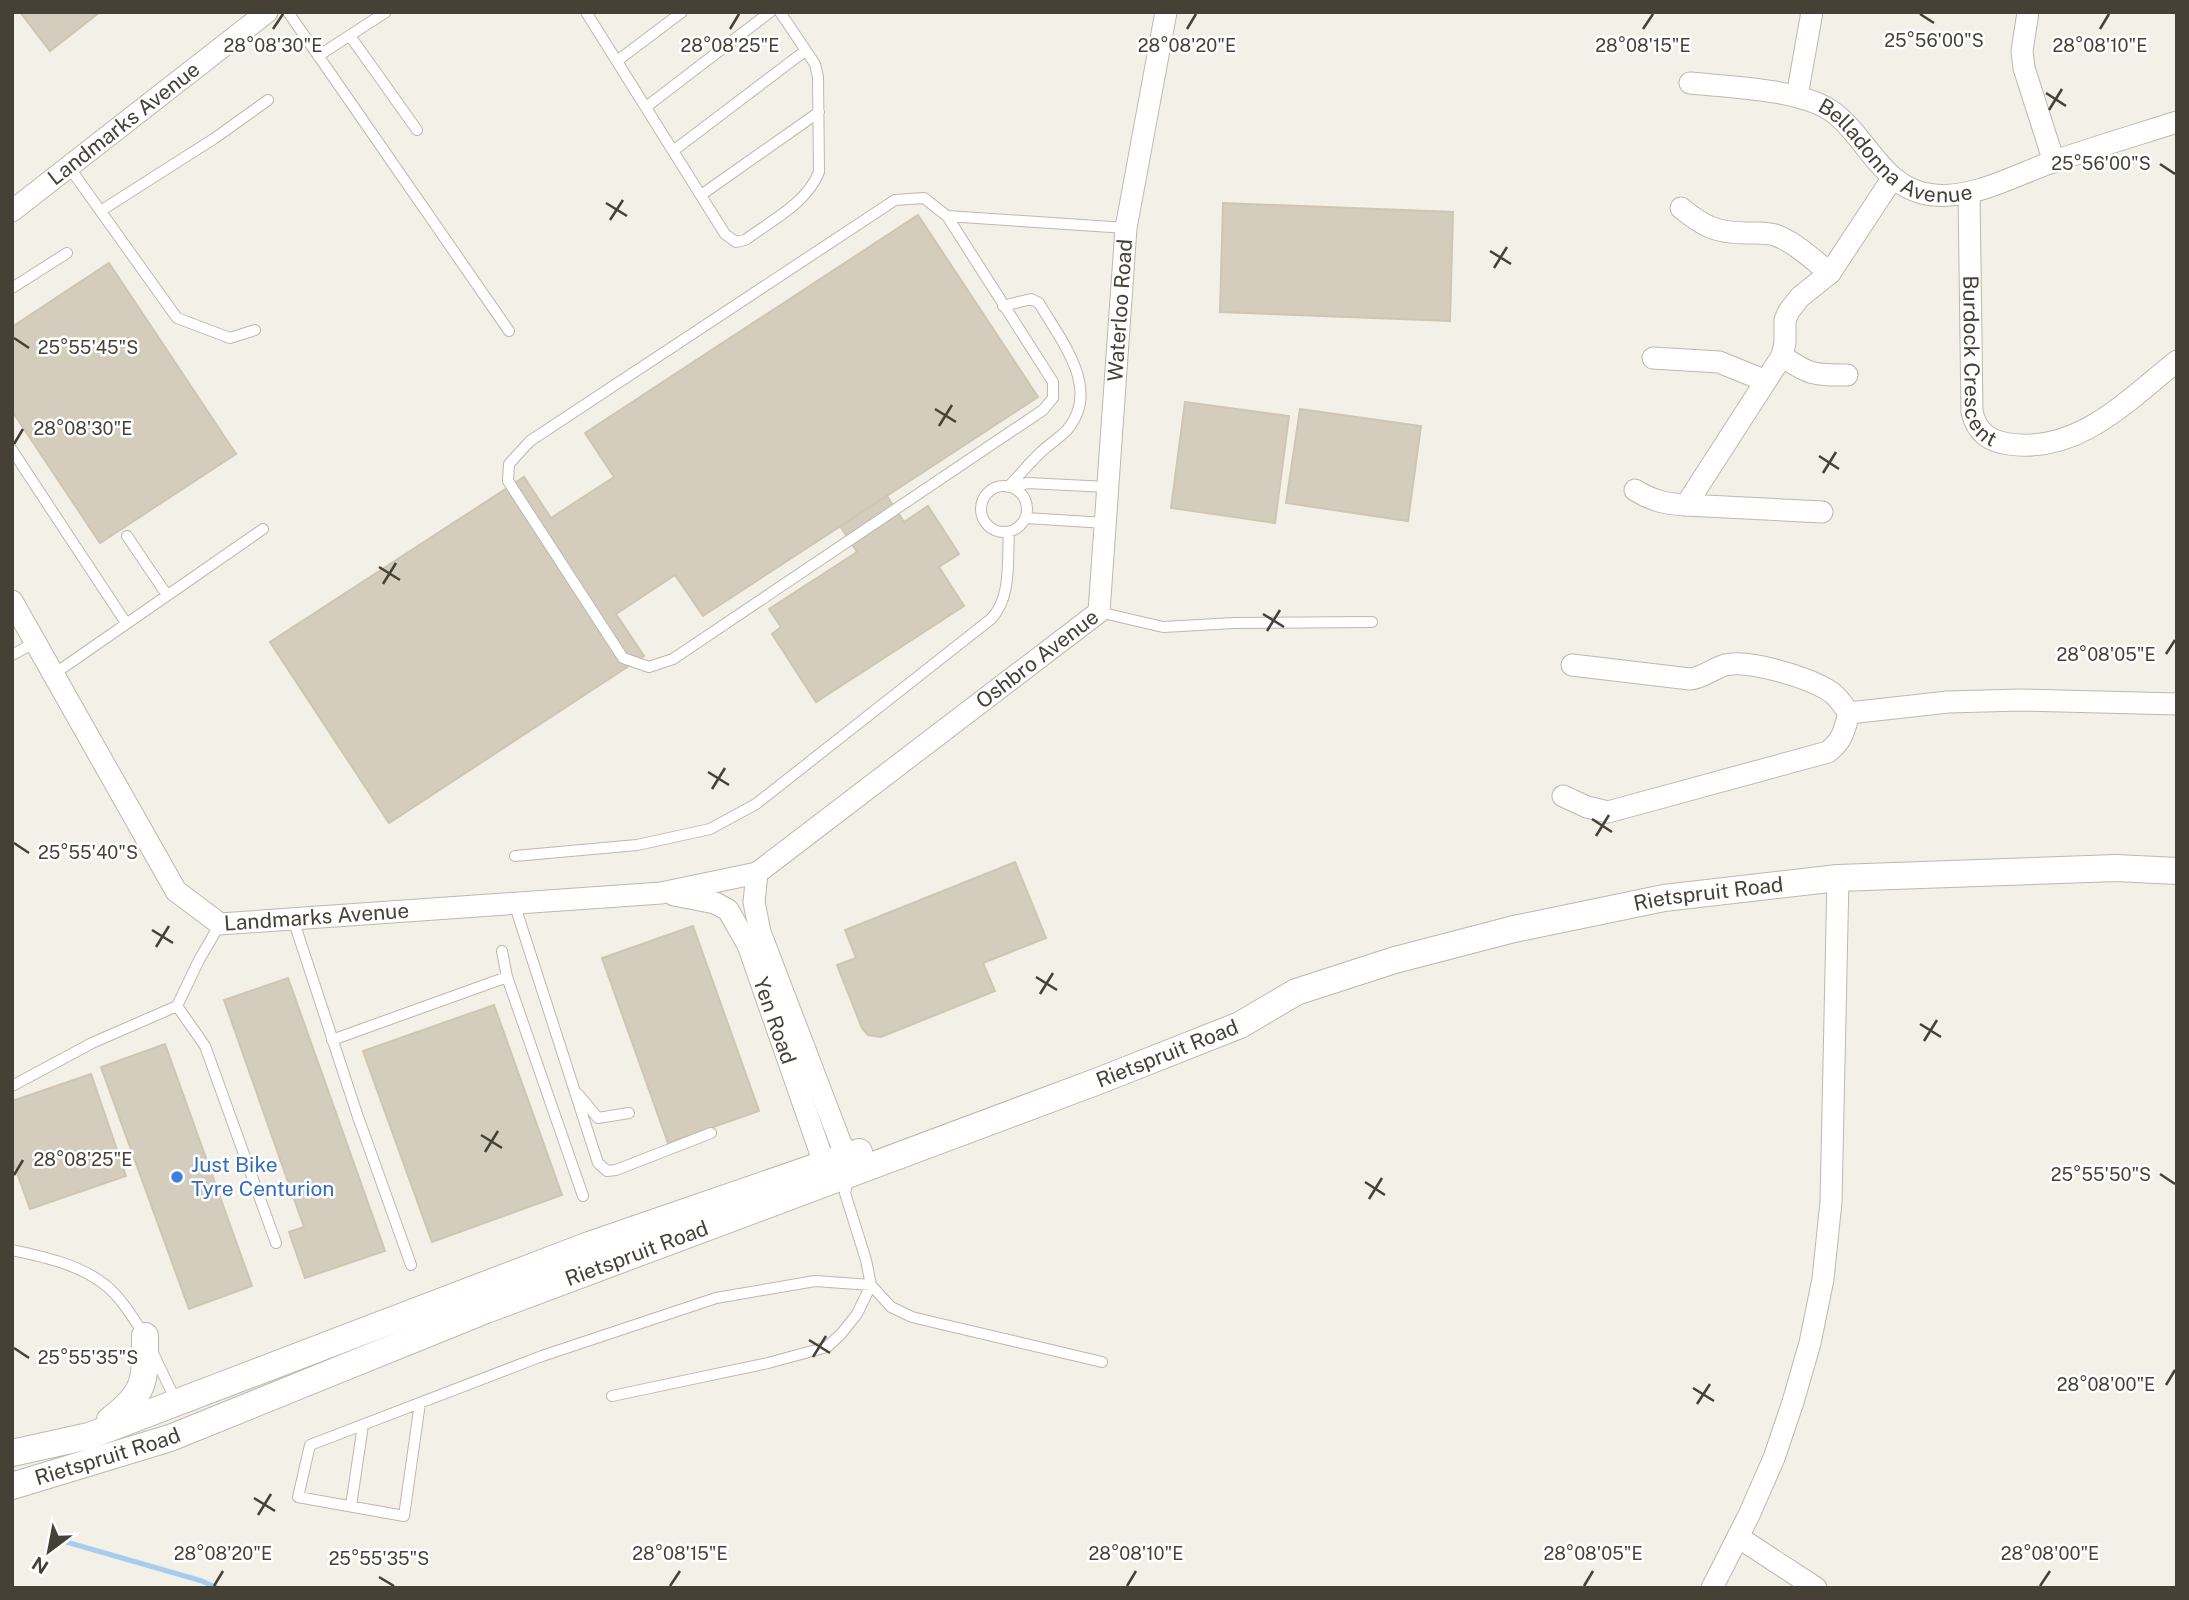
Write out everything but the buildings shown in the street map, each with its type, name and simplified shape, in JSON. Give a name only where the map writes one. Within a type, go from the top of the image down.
[{"type":"street","name":"Landmarks Avenue","points":[[12,211],[267,12]]},
{"type":"street","name":"Waterloo Road","points":[[1100,612],[1126,228],[1166,12]]},
{"type":"street","points":[[1797,96],[1812,12]]},
{"type":"street","points":[[2028,12],[2022,51],[2024,68],[2054,162]]},
{"type":"street","name":"Belladonna Avenue","points":[[1690,83],[1797,96],[1829,110],[1846,124],[1892,178],[1914,191],[1932,195],[1969,193],[2177,122]]},
{"type":"street","points":[[1686,505],[1782,356],[1785,320],[1789,311],[1800,297],[1830,273],[1892,178]]},
{"type":"street","name":"Burdock Crescent","points":[[1969,193],[1972,412],[1980,431],[1986,437],[1997,443],[2037,445],[2075,436],[2094,426],[2177,361]]},
{"type":"street","points":[[1681,208],[1700,223],[1720,232],[1770,234],[1780,237],[1830,273]]},
{"type":"street","points":[[1782,356],[1800,369],[1815,375],[1847,375]]},
{"type":"street","points":[[1653,358],[1719,362],[1766,381]]},
{"type":"street","points":[[1635,490],[1649,499],[1665,503],[1822,512]]},
{"type":"street","name":"Oshbro Avenue","points":[[757,873],[1100,612]]},
{"type":"street","name":"Landmarks Avenue","points":[[16,614],[36,642],[176,891],[220,924],[662,893],[757,873]]},
{"type":"street","points":[[1572,665],[1690,679],[1735,664],[1764,668],[1798,677],[1831,692],[1849,713]]},
{"type":"street","points":[[1849,713],[1948,702],[2021,700],[2177,704]]},
{"type":"street","points":[[1563,796],[1608,813],[1828,752],[1838,744],[1849,713]]},
{"type":"street","name":"Rietspruit Road","points":[[12,1486],[170,1438],[284,1390],[838,1174],[1051,1084],[1212,1023],[1257,1014],[1296,992],[1395,960],[1514,929],[1664,898],[1838,878],[2116,868],[2177,871]]},
{"type":"street","name":"Yen Road","points":[[757,873],[754,902],[760,932],[838,1174]]},
{"type":"street","points":[[1712,1588],[1774,1458],[1810,1343],[1823,1279],[1831,1202],[1838,878]]},
{"type":"street","name":"Yen Road","points":[[662,893],[715,902],[728,910],[748,945],[838,1174]]},
{"type":"street","name":"Rietspruit Road","points":[[12,1453],[89,1436],[589,1245],[838,1174]]},
{"type":"street","points":[[89,1436],[125,1409],[135,1398],[144,1380],[145,1336]]},
{"type":"street","points":[[176,1401],[192,1406],[209,1404],[254,1388],[284,1390]]},
{"type":"street","points":[[1738,1537],[1816,1588]]},
{"type":"lane","points":[[288,12],[509,331]]},
{"type":"lane","points":[[318,56],[386,12]]},
{"type":"lane","points":[[617,61],[682,12]]},
{"type":"lane","points":[[646,107],[770,12]]},
{"type":"lane","points":[[589,13],[726,234],[736,242],[745,240],[806,195],[815,184],[819,172],[820,112],[815,64],[780,12]]},
{"type":"lane","points":[[349,36],[417,130]]},
{"type":"lane","points":[[673,151],[805,51]]},
{"type":"lane","points":[[102,210],[204,145],[268,100]]},
{"type":"lane","points":[[701,195],[820,112]]},
{"type":"lane","points":[[69,167],[177,318],[230,338],[255,330]]},
{"type":"lane","points":[[924,198],[947,216],[1053,382],[1053,398],[1043,410],[673,659],[649,667],[623,658],[508,481],[509,464],[530,441],[895,200],[924,198]]},
{"type":"lane","points":[[947,216],[1126,228]]},
{"type":"lane","points":[[12,288],[67,253]]},
{"type":"lane","points":[[1003,306],[1031,299],[1039,303],[1078,373],[1082,398],[1081,406],[1065,431],[1040,453],[1011,487]]},
{"type":"lane","points":[[12,450],[126,623]]},
{"type":"lane","points":[[1011,487],[1024,497],[1028,511],[1022,524],[1009,532],[1001,532],[988,526],[981,513],[984,498],[994,488],[1027,483],[1108,487]]},
{"type":"lane","points":[[1026,518],[1105,523]]},
{"type":"lane","points":[[54,674],[262,529]]},
{"type":"lane","points":[[515,856],[637,845],[710,829],[756,804],[998,611],[1005,596],[1009,532]]},
{"type":"lane","points":[[127,536],[167,595]]},
{"type":"lane","name":"Oshbro Avenue","points":[[1100,612],[1163,627],[1234,623],[1372,622]]},
{"type":"lane","points":[[12,655],[36,642]]},
{"type":"lane","points":[[514,903],[598,1163],[607,1171],[616,1170],[711,1133]]},
{"type":"lane","points":[[293,919],[332,1040],[411,1265]]},
{"type":"lane","points":[[12,1086],[92,1044],[177,1006],[220,924]]},
{"type":"lane","points":[[502,951],[507,977],[583,1196]]},
{"type":"lane","points":[[332,1040],[507,977]]},
{"type":"lane","points":[[177,1006],[205,1046],[276,1243]]},
{"type":"lane","points":[[574,1089],[598,1118],[629,1113]]},
{"type":"lane","name":"Yen Road","points":[[838,1174],[866,1260],[871,1285]]},
{"type":"lane","points":[[12,1250],[76,1267],[106,1285],[145,1336],[176,1401]]},
{"type":"lane","points":[[420,1403],[404,1516],[298,1497],[310,1445],[542,1356],[716,1298],[814,1281],[871,1285],[891,1307],[912,1317],[1102,1362]]},
{"type":"lane","points":[[612,1396],[768,1363],[827,1347],[857,1314],[871,1285]]},
{"type":"lane","points":[[351,1506],[363,1425]]},
{"type":"waterway","points":[[63,1541],[202,1581],[217,1588]]},
{"type":"place","name":"Just Bike Tyre Centurion","points":[[177,1177]]}]
